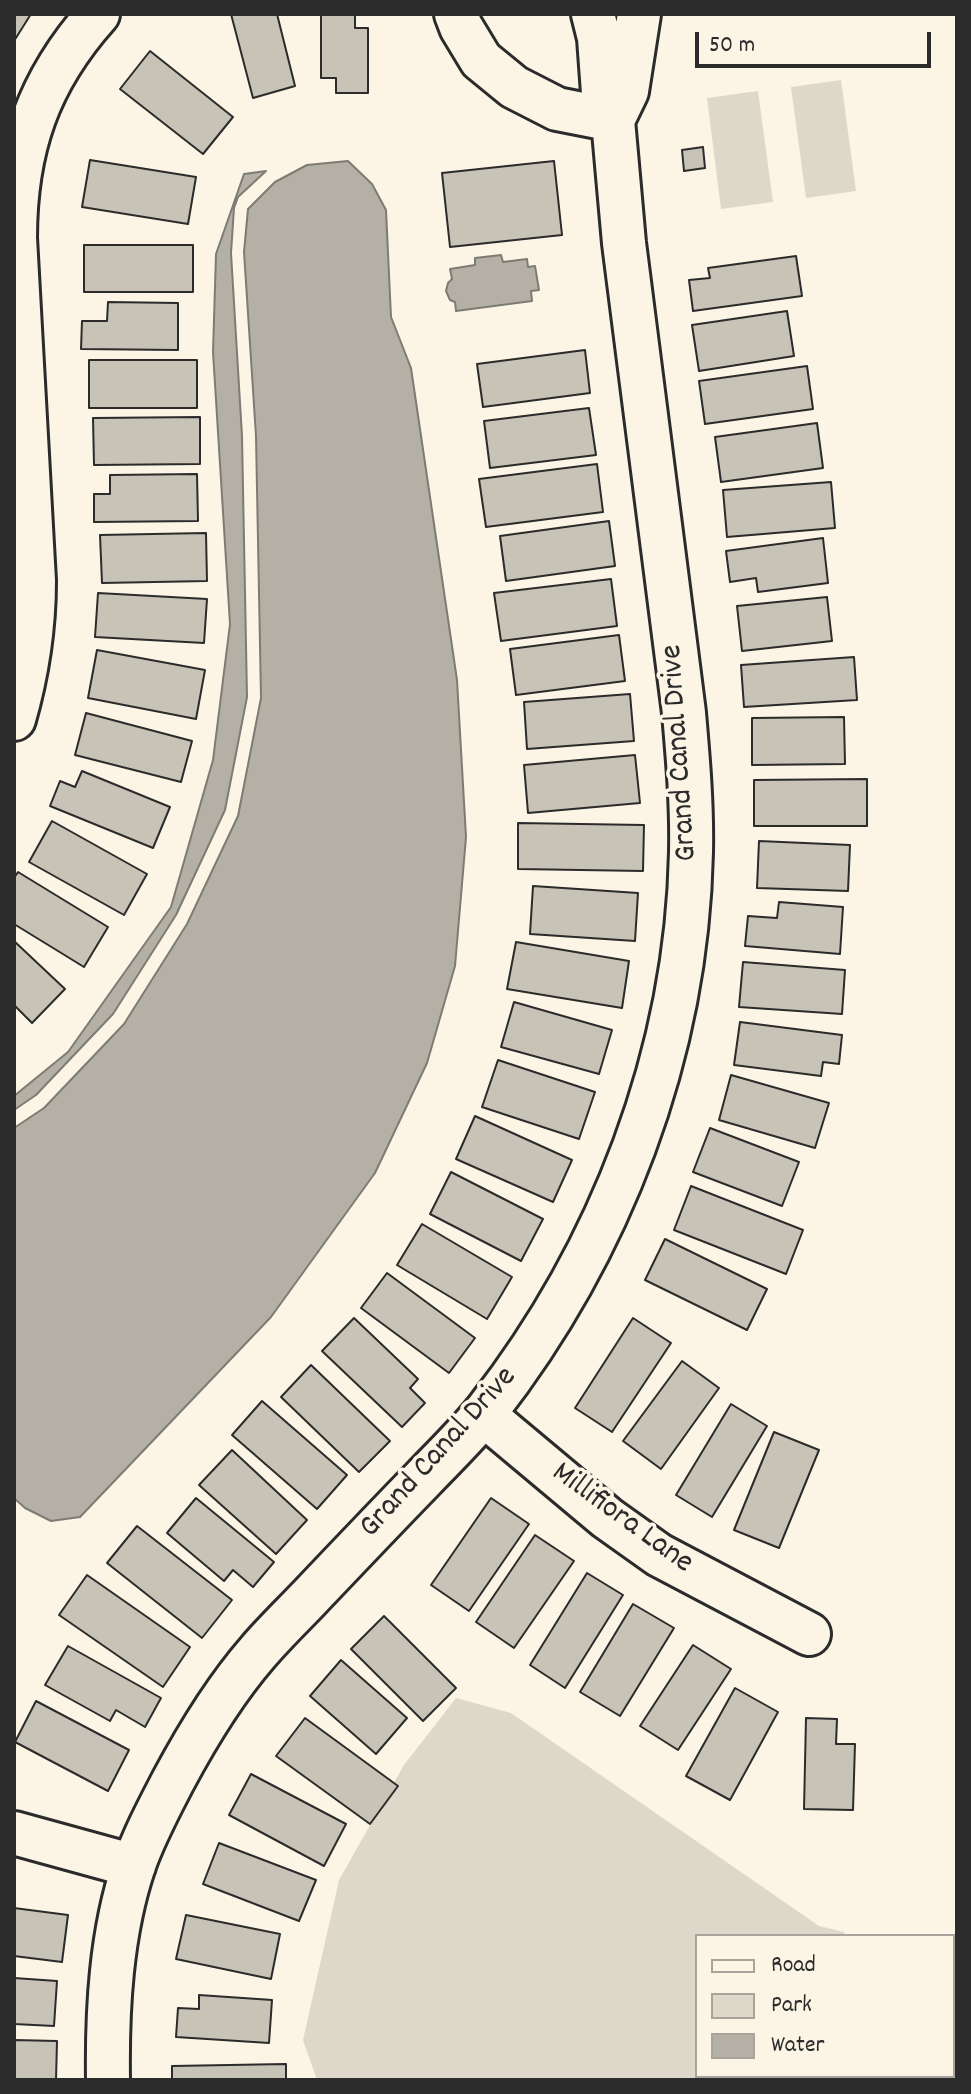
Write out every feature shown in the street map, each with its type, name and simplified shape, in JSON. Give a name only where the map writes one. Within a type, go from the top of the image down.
[{"type":"street","points":[[14,719],[25,678],[34,611],[15,238],[18,176],[25,143],[45,89],[80,34],[98,14]]},
{"type":"street","points":[[456,14],[481,60],[514,87],[557,109],[613,120]]},
{"type":"street","name":"Grand Canal Drive","points":[[108,2080],[109,2006],[122,1911],[134,1866],[154,1816],[188,1753],[218,1705],[257,1653],[484,1415],[539,1338],[591,1248],[631,1157],[663,1057],[682,970],[691,856],[691,812],[684,713],[624,243],[613,120],[603,93],[599,38],[593,14]]},
{"type":"street","name":"Grand Canal Drive","points":[[613,120],[627,91],[639,14]]},
{"type":"street","name":"Millifiora Lane","points":[[484,1415],[607,1518],[659,1555],[809,1634]]},
{"type":"street","points":[[14,1833],[134,1866]]},
{"type":"green space","points":[[841,80],[856,191],[806,198],[791,87]]},
{"type":"green space","points":[[758,91],[773,202],[721,209],[707,98]]},
{"type":"green space","points":[[456,1698],[511,1713],[819,1926],[844,1932],[695,1934],[695,2078],[884,2080],[317,2080],[303,2040],[339,1880],[404,1765]]},
{"type":"water","points":[[348,161],[372,184],[386,210],[391,317],[411,368],[457,680],[466,837],[455,966],[427,1063],[375,1173],[271,1317],[80,1517],[51,1521],[25,1508],[14,1498],[14,1128],[44,1108],[124,1024],[187,924],[238,816],[261,698],[256,436],[244,252],[248,209],[275,182],[307,165]]},
{"type":"water","points":[[266,171],[238,197],[234,208],[231,253],[242,436],[247,697],[225,810],[176,915],[113,1014],[36,1095],[14,1110],[14,1096],[68,1052],[171,907],[213,760],[230,624],[213,352],[216,254],[244,174]]},
{"type":"water","points":[[501,255],[503,262],[527,259],[528,267],[535,266],[539,290],[531,291],[532,301],[456,311],[455,302],[450,300],[446,291],[452,279],[450,269],[475,265],[475,258]]},
{"type":"building","points":[[14,14],[31,14],[14,41]]},
{"type":"building","points":[[231,14],[277,14],[295,86],[253,98]]},
{"type":"building","points":[[321,14],[355,14],[355,28],[368,28],[368,93],[336,93],[336,78],[321,78]]},
{"type":"building","points":[[150,51],[233,117],[203,154],[120,89]]},
{"type":"building","points":[[703,147],[705,168],[684,171],[682,150]]},
{"type":"building","points":[[90,160],[196,177],[188,224],[82,207]]},
{"type":"building","points":[[554,161],[562,235],[450,247],[442,173]]},
{"type":"building","points":[[84,245],[193,245],[193,292],[84,292]]},
{"type":"building","points":[[796,256],[802,296],[693,311],[689,280],[710,278],[708,268]]},
{"type":"building","points":[[108,302],[178,303],[178,350],[81,349],[82,321],[107,321]]},
{"type":"building","points":[[787,311],[794,356],[699,371],[692,325]]},
{"type":"building","points":[[585,350],[590,393],[483,407],[477,364]]},
{"type":"building","points":[[89,360],[197,360],[197,408],[89,408]]},
{"type":"building","points":[[807,366],[813,409],[705,424],[699,381]]},
{"type":"building","points":[[589,408],[596,455],[490,468],[484,421]]},
{"type":"building","points":[[200,417],[200,464],[94,465],[93,418]]},
{"type":"building","points":[[817,423],[823,468],[721,482],[715,437]]},
{"type":"building","points":[[597,464],[603,512],[486,527],[479,479]]},
{"type":"building","points":[[197,474],[198,521],[94,522],[94,494],[110,494],[110,475]]},
{"type":"building","points":[[831,482],[835,528],[727,537],[723,490]]},
{"type":"building","points":[[609,521],[615,566],[506,581],[500,536]]},
{"type":"building","points":[[206,533],[207,581],[102,583],[100,535]]},
{"type":"building","points":[[823,538],[828,583],[758,592],[756,578],[730,582],[726,551]]},
{"type":"building","points":[[611,579],[617,626],[501,641],[494,593]]},
{"type":"building","points":[[98,593],[207,599],[204,643],[95,637]]},
{"type":"building","points":[[827,597],[832,641],[742,651],[737,606]]},
{"type":"building","points":[[619,635],[625,681],[516,695],[510,649]]},
{"type":"building","points":[[97,650],[205,670],[196,719],[88,698]]},
{"type":"building","points":[[854,657],[857,700],[744,707],[741,665]]},
{"type":"building","points":[[630,694],[634,741],[527,749],[524,702]]},
{"type":"building","points":[[86,713],[192,741],[181,782],[75,755]]},
{"type":"building","points":[[844,717],[845,764],[752,765],[752,718]]},
{"type":"building","points":[[635,755],[640,803],[528,813],[524,765]]},
{"type":"building","points":[[82,771],[170,807],[153,848],[50,806],[60,781],[75,787]]},
{"type":"building","points":[[867,779],[867,826],[754,826],[754,780]]},
{"type":"building","points":[[52,821],[147,874],[124,915],[29,862]]},
{"type":"building","points":[[518,823],[644,825],[643,871],[518,869]]},
{"type":"building","points":[[759,841],[850,845],[848,891],[757,888]]},
{"type":"building","points":[[18,872],[108,927],[84,967],[14,924],[14,878]]},
{"type":"building","points":[[533,886],[638,893],[635,941],[530,934]]},
{"type":"building","points":[[779,902],[843,907],[840,954],[745,946],[748,916],[777,918]]},
{"type":"building","points":[[14,941],[65,989],[32,1023],[14,1005]]},
{"type":"building","points":[[516,942],[629,961],[622,1008],[507,989]]},
{"type":"building","points":[[743,962],[845,970],[842,1014],[739,1007]]},
{"type":"building","points":[[514,1002],[612,1030],[599,1074],[501,1047]]},
{"type":"building","points":[[740,1022],[842,1035],[839,1064],[823,1062],[821,1076],[734,1065]]},
{"type":"building","points":[[498,1060],[595,1092],[579,1139],[482,1107]]},
{"type":"building","points":[[731,1075],[829,1103],[815,1148],[719,1120]]},
{"type":"building","points":[[475,1116],[572,1160],[553,1202],[456,1159]]},
{"type":"building","points":[[710,1128],[799,1162],[782,1206],[693,1172]]},
{"type":"building","points":[[451,1172],[543,1219],[521,1261],[430,1214]]},
{"type":"building","points":[[691,1186],[803,1230],[786,1274],[674,1230]]},
{"type":"building","points":[[422,1224],[512,1277],[487,1319],[397,1265]]},
{"type":"building","points":[[665,1239],[767,1289],[747,1330],[645,1280]]},
{"type":"building","points":[[387,1273],[475,1338],[449,1373],[361,1308]]},
{"type":"building","points":[[354,1318],[418,1379],[410,1388],[425,1403],[402,1427],[322,1351]]},
{"type":"building","points":[[633,1318],[671,1343],[612,1432],[575,1408]]},
{"type":"building","points":[[682,1361],[719,1388],[661,1469],[623,1441]]},
{"type":"building","points":[[311,1365],[390,1441],[359,1472],[281,1397]]},
{"type":"building","points":[[262,1401],[347,1475],[317,1509],[232,1435]]},
{"type":"building","points":[[731,1404],[767,1426],[712,1517],[676,1495]]},
{"type":"building","points":[[774,1432],[819,1450],[779,1548],[734,1530]]},
{"type":"building","points":[[232,1450],[307,1520],[276,1554],[199,1485]]},
{"type":"building","points":[[196,1498],[274,1562],[253,1587],[233,1570],[224,1581],[167,1533]]},
{"type":"building","points":[[491,1498],[529,1524],[469,1611],[431,1585]]},
{"type":"building","points":[[137,1526],[232,1600],[202,1638],[107,1563]]},
{"type":"building","points":[[535,1535],[574,1561],[514,1648],[476,1622]]},
{"type":"building","points":[[587,1573],[623,1595],[565,1688],[530,1665]]},
{"type":"building","points":[[87,1575],[190,1647],[163,1687],[59,1615]]},
{"type":"building","points":[[633,1604],[674,1628],[620,1716],[580,1692]]},
{"type":"building","points":[[384,1616],[456,1688],[423,1721],[351,1649]]},
{"type":"building","points":[[693,1645],[731,1669],[678,1750],[640,1726]]},
{"type":"building","points":[[68,1646],[161,1698],[145,1727],[116,1710],[110,1721],[45,1685]]},
{"type":"building","points":[[341,1660],[407,1718],[376,1754],[310,1696]]},
{"type":"building","points":[[735,1688],[778,1712],[730,1800],[686,1776]]},
{"type":"building","points":[[36,1701],[129,1750],[108,1791],[15,1742]]},
{"type":"building","points":[[305,1718],[398,1786],[370,1824],[276,1756]]},
{"type":"building","points":[[806,1718],[837,1719],[836,1744],[855,1744],[853,1810],[804,1809]]},
{"type":"building","points":[[251,1774],[346,1824],[324,1866],[229,1815]]},
{"type":"building","points":[[219,1843],[316,1880],[299,1921],[203,1884]]},
{"type":"building","points":[[14,1908],[68,1915],[62,1962],[14,1956]]},
{"type":"building","points":[[186,1915],[280,1934],[271,1979],[176,1959]]},
{"type":"building","points":[[14,1978],[57,1981],[54,2026],[14,2024]]},
{"type":"building","points":[[199,1995],[272,2000],[269,2043],[176,2037],[178,2008],[199,2009]]},
{"type":"building","points":[[14,2040],[57,2041],[56,2080],[14,2080]]},
{"type":"building","points":[[286,2064],[286,2080],[172,2080],[172,2066]]}]
